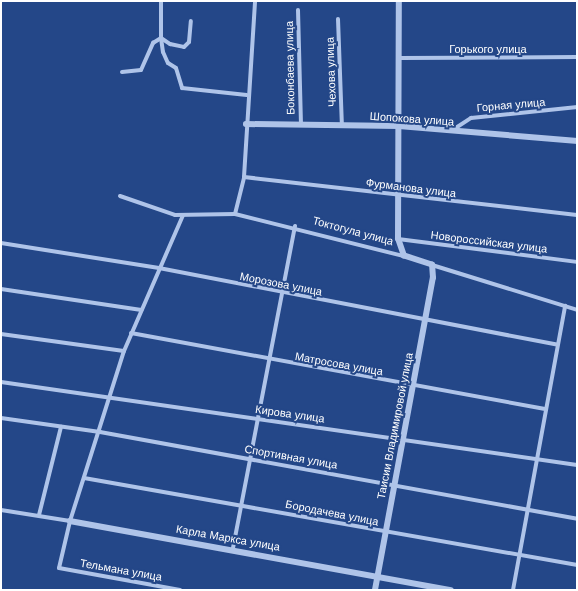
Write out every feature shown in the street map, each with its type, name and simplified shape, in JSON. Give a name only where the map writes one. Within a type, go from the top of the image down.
[{"type":"street","points":[[161,1],[161,38],[163,52],[168,63],[176,68],[182,88],[247,94]]},
{"type":"street","points":[[235,214],[244,178],[246,108],[255,1]]},
{"type":"street","points":[[399,1],[400,58],[398,239],[404,256]]},
{"type":"street","name":"Боконбаева улица","points":[[298,10],[301,125]]},
{"type":"street","name":"Чехова улица","points":[[338,18],[342,126]]},
{"type":"street","points":[[161,38],[177,48],[184,47],[189,42],[191,21]]},
{"type":"street","points":[[122,72],[141,70],[153,43],[161,38]]},
{"type":"street","name":"Горького улица","points":[[400,58],[577,57]]},
{"type":"street","name":"Горная улица","points":[[450,131],[471,118],[577,106]]},
{"type":"street","name":"Шопокова улица","points":[[246,124],[399,126],[577,142]]},
{"type":"street","name":"Фурманова улица","points":[[244,178],[577,215]]},
{"type":"street","name":"Токтогула улица","points":[[120,196],[183,215],[235,214],[295,226],[404,256],[577,310]]},
{"type":"street","points":[[70,521],[100,432],[124,351],[183,215]]},
{"type":"street","points":[[233,548],[260,419],[295,226]]},
{"type":"street","name":"Новороссийская улица","points":[[398,239],[577,262]]},
{"type":"street","name":"Морозова улица","points":[[1,243],[159,268],[282,295],[557,345]]},
{"type":"street","name":"Таисии Владимировой улица","points":[[375,590],[393,485],[414,386],[424,321],[433,278],[432,265]]},
{"type":"street","points":[[1,289],[141,310]]},
{"type":"street","points":[[513,590],[565,306]]},
{"type":"street","name":"Матросова улица","points":[[131,333],[271,361],[545,409]]},
{"type":"street","points":[[1,334],[124,351]]},
{"type":"street","name":"Кирова улица","points":[[1,382],[260,419],[403,442],[453,445],[538,460],[577,465]]},
{"type":"street","name":"Спортивная улица","points":[[1,418],[100,432],[577,519]]},
{"type":"street","points":[[39,515],[61,427]]},
{"type":"street","name":"Бородачева улица","points":[[84,478],[577,565]]},
{"type":"street","name":"Карла Маркса улица","points":[[1,510],[39,515],[233,548],[451,590]]},
{"type":"street","name":"Тельмана улица","points":[[70,521],[59,568],[180,590]]}]
